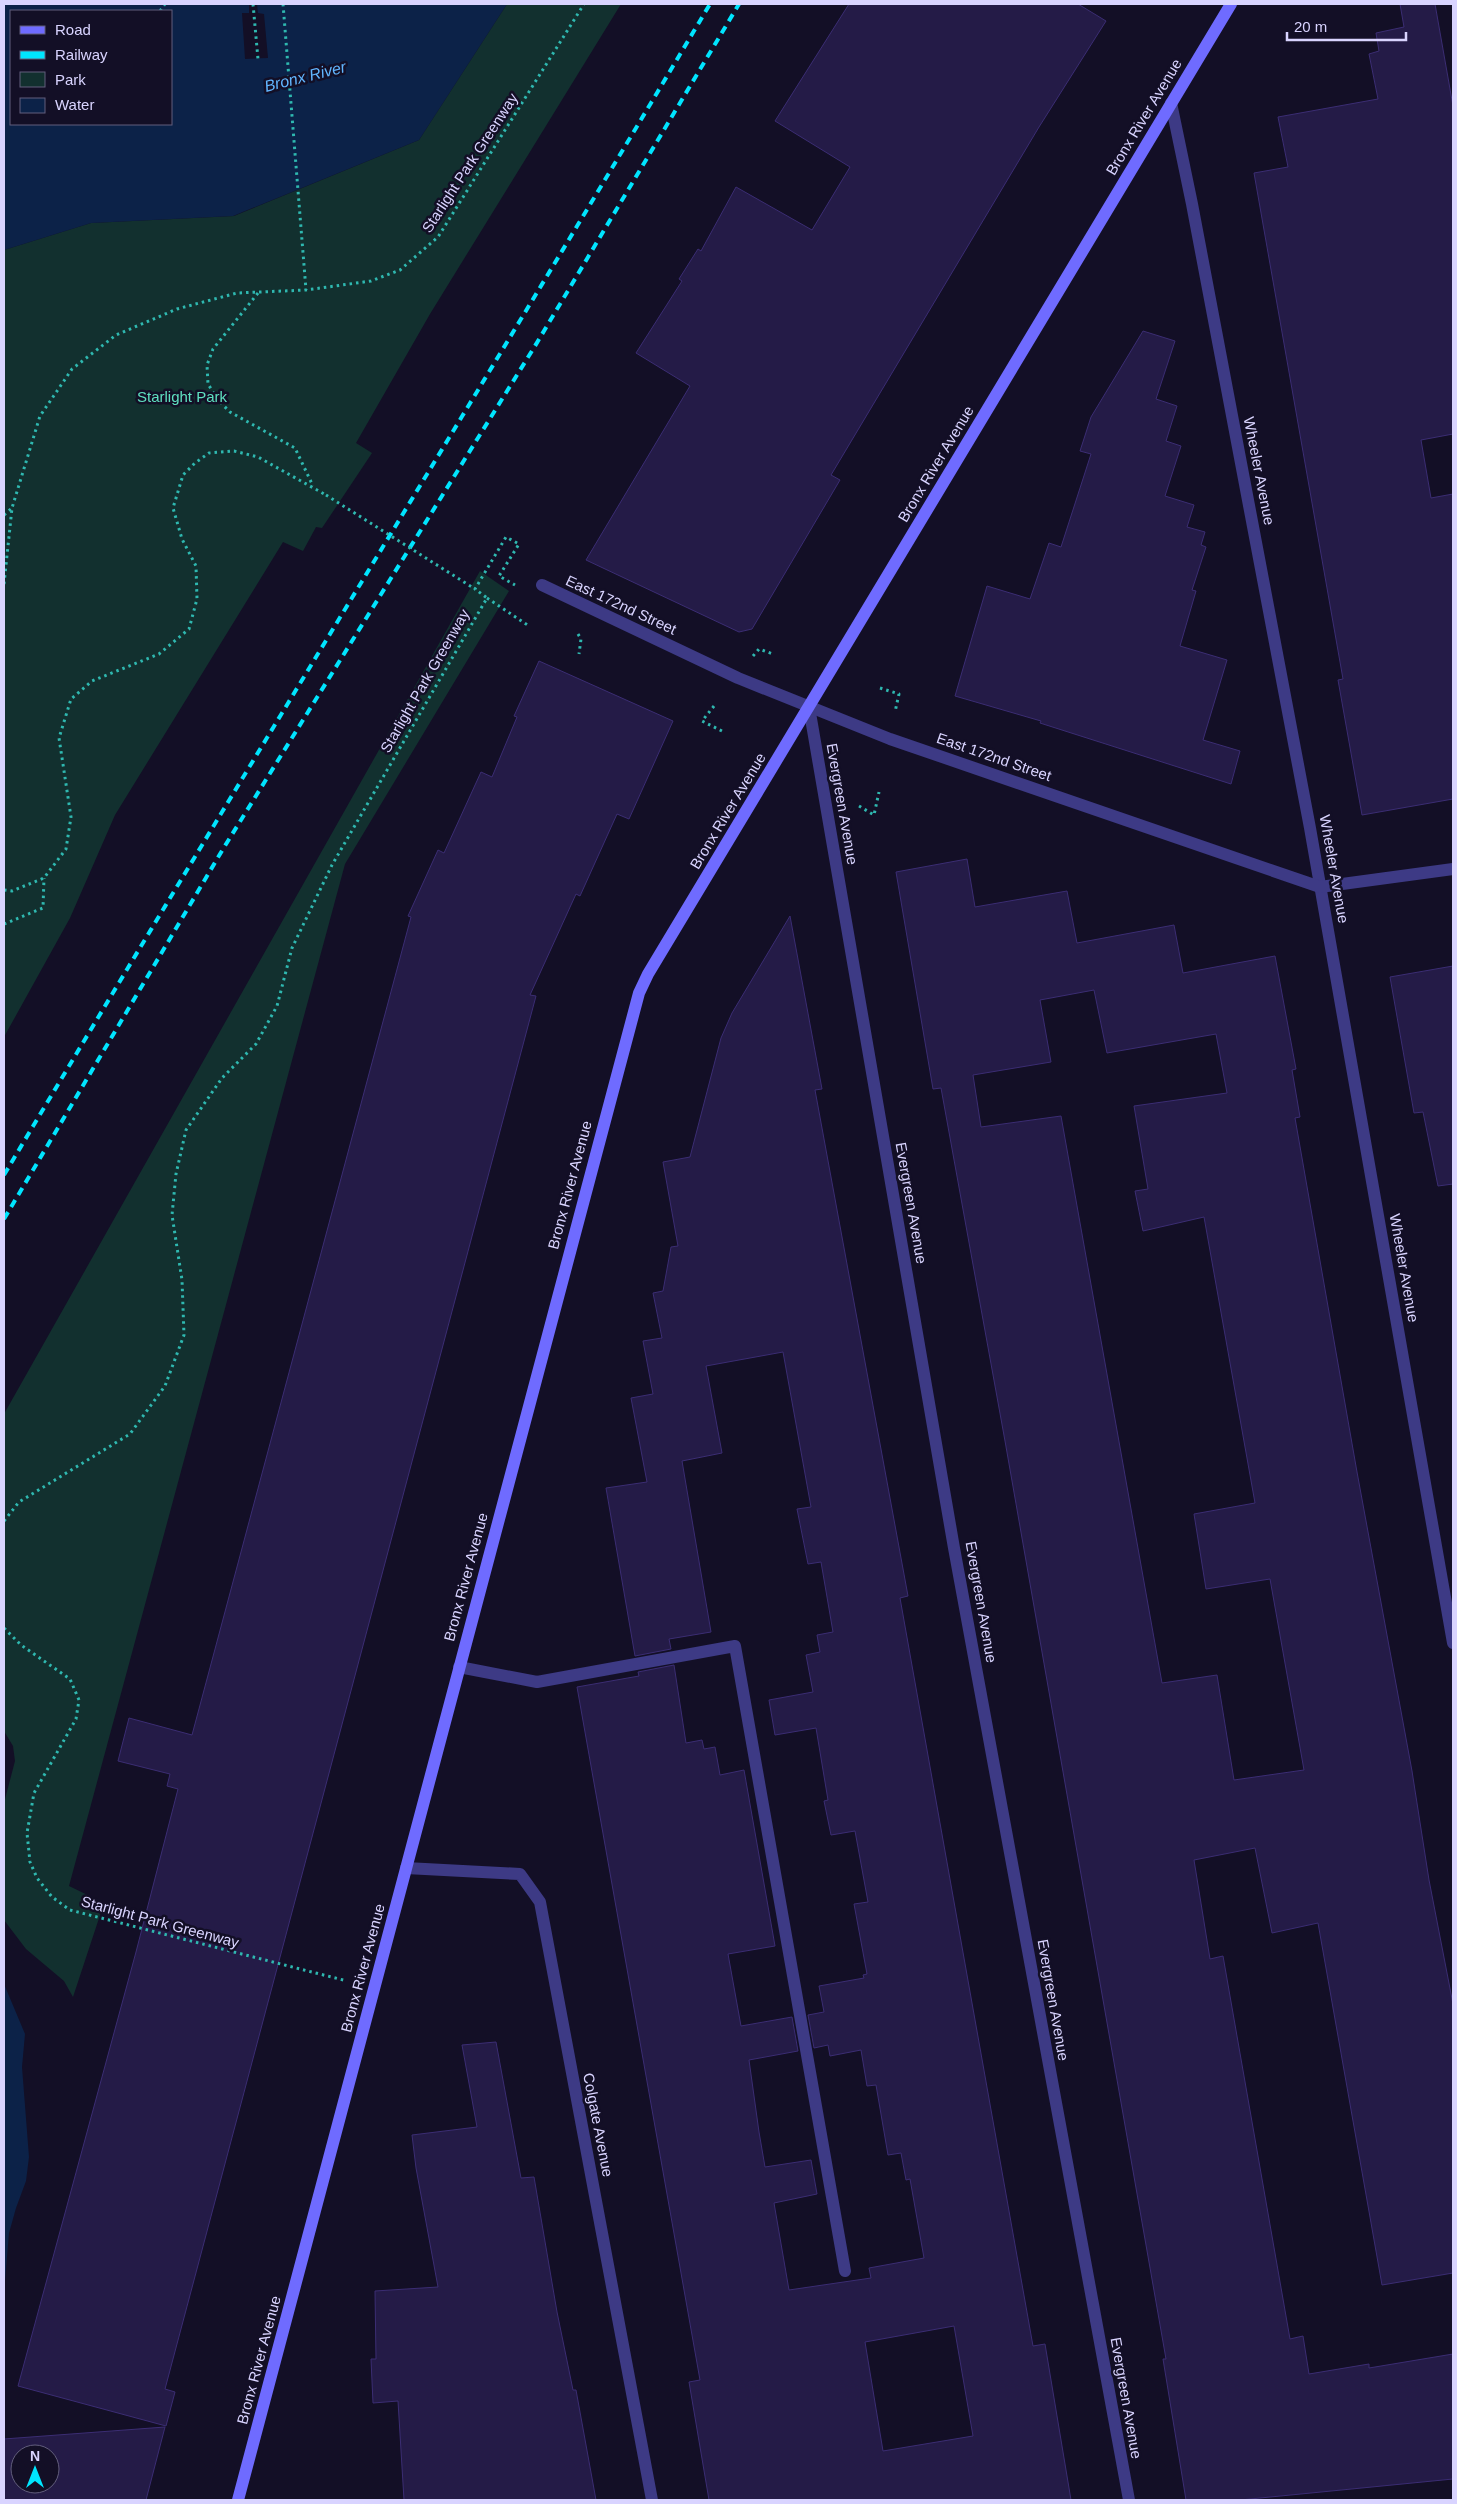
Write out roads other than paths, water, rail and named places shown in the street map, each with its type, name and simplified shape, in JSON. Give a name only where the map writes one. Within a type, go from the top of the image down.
[{"type":"main road","name":"Bronx River Avenue","points":[[238,2500],[639,993],[648,974],[1231,4]]},
{"type":"street","name":"Wheeler Avenue","points":[[1171,104],[1194,214],[1320,887],[1453,1643]]},
{"type":"street","name":"East 172nd Street","points":[[542,585],[738,678],[809,708],[890,739],[1320,887],[1453,869]]},
{"type":"street","name":"Evergreen Avenue","points":[[809,708],[952,1538],[1129,2500]]},
{"type":"street","points":[[459,1667],[537,1682],[735,1646],[845,2272]]},
{"type":"street","name":"Colgate Avenue","points":[[406,1868],[520,1874],[540,1902],[652,2500]]},
{"type":"water","name":"Bronx River","points":[[4,4],[507,4],[419,140],[233,216],[91,223],[4,250]]},
{"type":"water","points":[[4,1984],[25,2034],[22,2067],[29,2157],[26,2181],[9,2233],[4,2293]]},
{"type":"railway","points":[[4,1175],[710,4]]},
{"type":"railway","points":[[4,1219],[223,849],[535,346],[739,4]]},
{"type":"park label","name":"Starlight Park","points":[[182,397]]}]
